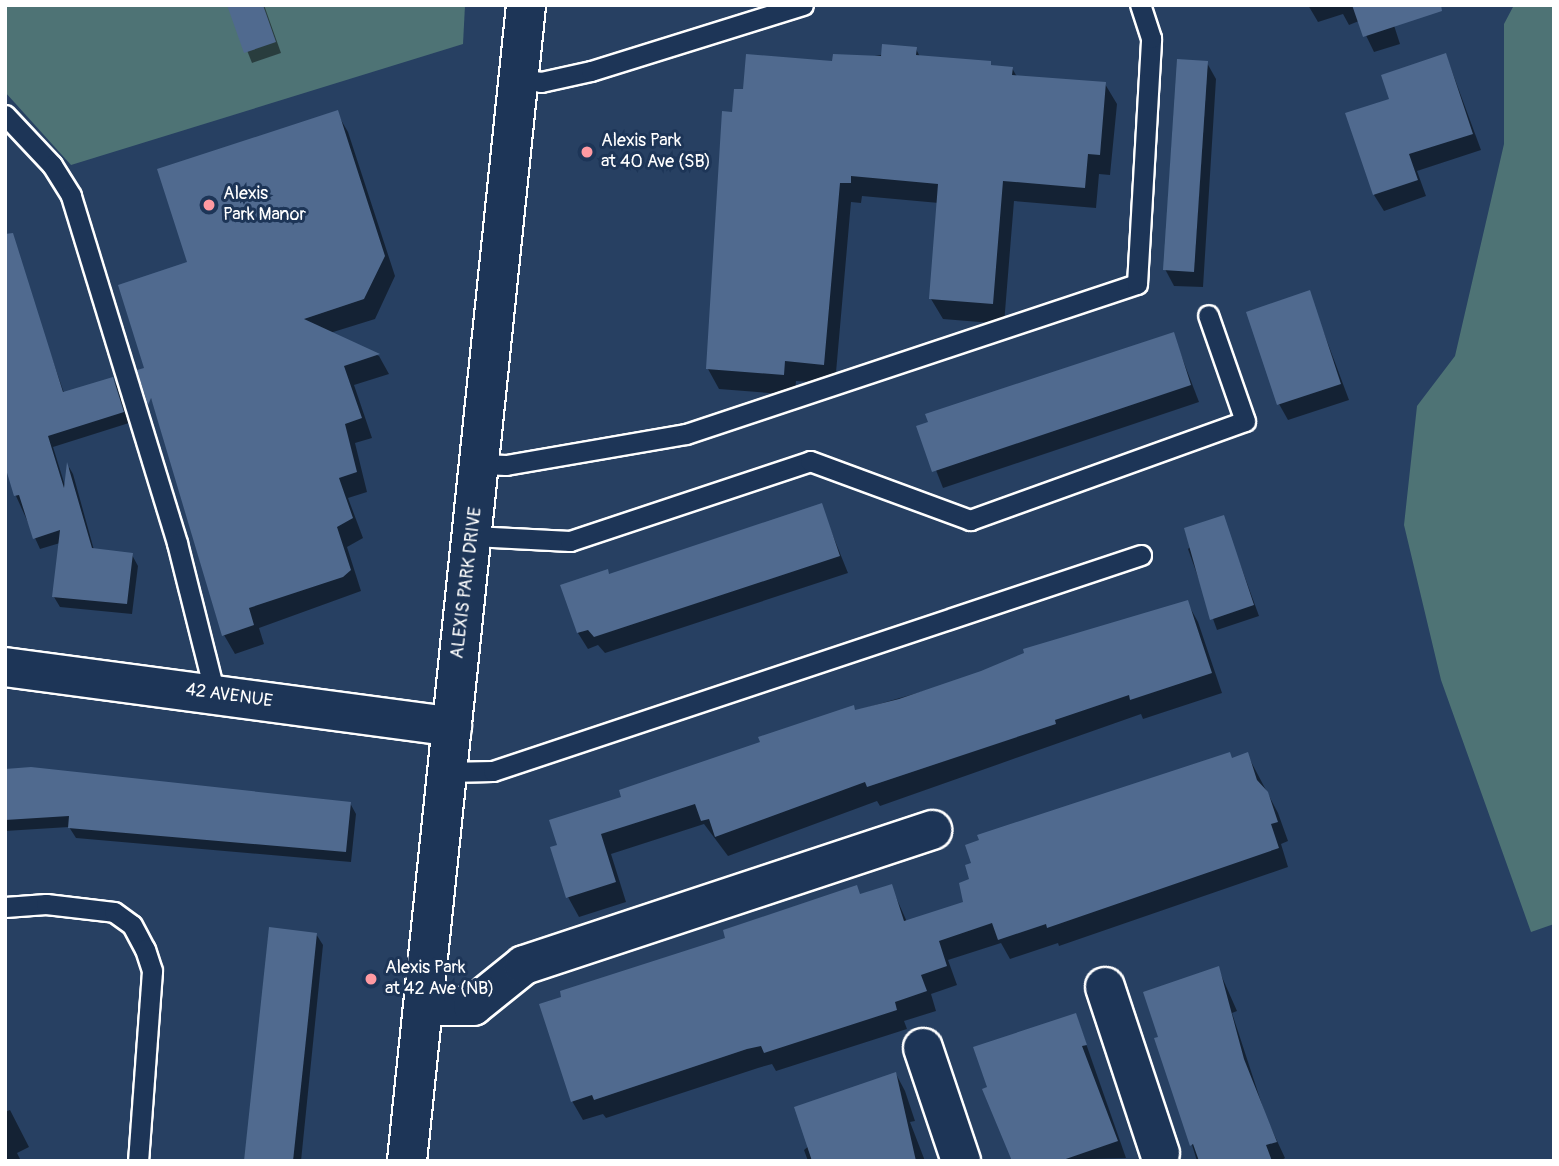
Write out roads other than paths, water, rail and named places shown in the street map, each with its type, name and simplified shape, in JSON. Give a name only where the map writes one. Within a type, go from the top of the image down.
[{"type":"street","name":"ALEXIS PARK DRIVE","points":[[407,1161],[526,5]]},
{"type":"street","name":"42 AVENUE","points":[[5,667],[452,727]]},
{"type":"street","points":[[423,1006],[473,1006],[524,965],[932,830]]},
{"type":"street","points":[[1105,987],[1153,1158]]},
{"type":"street","points":[[923,1048],[961,1161]]},
{"type":"lane","points":[[520,79],[541,82],[591,71],[803,5]]},
{"type":"lane","points":[[480,464],[506,465],[685,434],[1137,284],[1151,38],[1140,5]]},
{"type":"lane","points":[[5,115],[52,165],[71,196],[177,543],[215,694]]},
{"type":"lane","points":[[473,536],[570,541],[810,461],[970,520],[1245,421],[1208,316]]},
{"type":"lane","points":[[447,772],[493,771],[1141,555]]},
{"type":"lane","points":[[5,907],[46,904],[114,912],[132,925],[145,949],[152,971],[138,1161]]},
{"type":"place","name":"Alexis Park at 40 Ave (SB)","points":[[587,152]]},
{"type":"place","name":"Alexis Park Manor","points":[[209,205]]},
{"type":"place","name":"Alexis Park at 42 Ave (NB)","points":[[371,979]]}]
